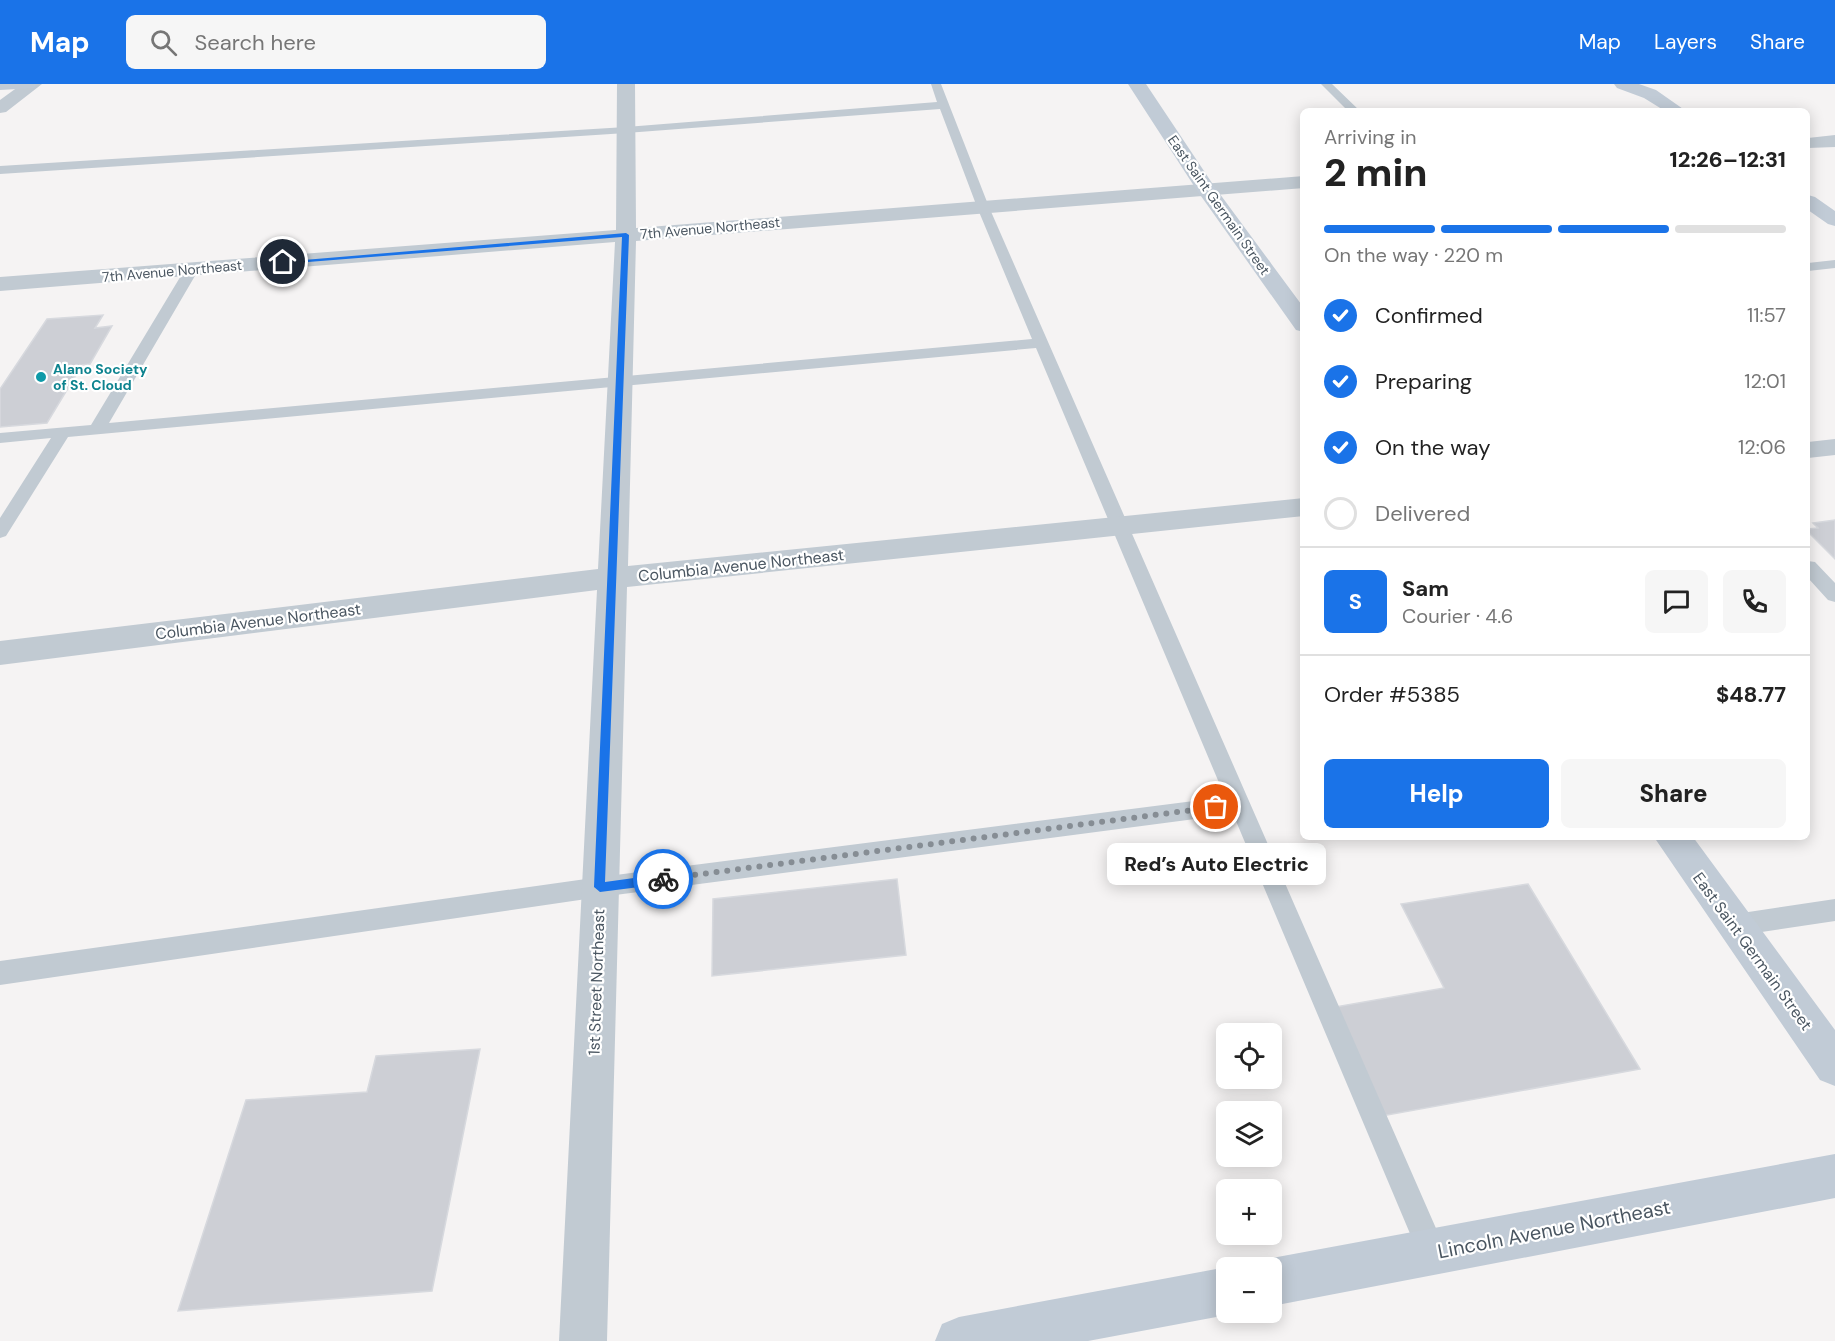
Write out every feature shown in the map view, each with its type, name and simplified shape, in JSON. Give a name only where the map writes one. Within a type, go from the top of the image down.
[{"type":"main road","points":[[0,85],[30,84]]},
{"type":"main road","name":"East Saint Germain Street","points":[[1137,84],[1206,189],[1300,319]]},
{"type":"main road","points":[[1623,84],[1650,94],[1672,108]]},
{"type":"main road","points":[[1810,202],[1835,220]]},
{"type":"main road","name":"East Saint Germain Street","points":[[1674,840],[1835,1065]]},
{"type":"main road","name":"Lincoln Avenue Northeast","points":[[1282,1280],[1835,1176]]},
{"type":"main road","points":[[958,1341],[1216,1293]]},
{"type":"street","points":[[0,108],[30,84]]},
{"type":"street","name":"1st Street Northeast","points":[[583,1341],[626,235],[626,84]]},
{"type":"street","points":[[1810,143],[1835,141]]},
{"type":"street","name":"7th Avenue Northeast","points":[[0,284],[1300,182]]},
{"type":"street","points":[[1810,450],[1835,447]]},
{"type":"street","name":"Columbia Avenue Northeast","points":[[0,653],[611,578],[1300,507]]},
{"type":"lane","points":[[936,84],[983,207],[1432,1252]]},
{"type":"lane","points":[[1326,84],[1351,108]]},
{"type":"lane","points":[[0,170],[626,130],[944,105]]},
{"type":"lane","points":[[1810,267],[1835,264]]},
{"type":"lane","points":[[97,429],[192,269]]},
{"type":"lane","points":[[0,438],[1042,342]]},
{"type":"lane","points":[[0,532],[63,432]]},
{"type":"lane","points":[[1810,569],[1835,595]]},
{"type":"lane","points":[[0,974],[600,887],[1240,804]]},
{"type":"lane","points":[[1735,925],[1835,910]]},
{"type":"building","name":"Alano Society of St. Cloud","points":[[103,315],[95,328],[112,326],[90,364],[82,365],[47,423],[0,427],[0,389],[47,319]]},
{"type":"building","points":[[1835,520],[1835,559],[1810,534],[1810,529],[1818,528],[1813,523]]},
{"type":"building","points":[[897,879],[906,955],[712,976],[713,899]]},
{"type":"building","points":[[1528,884],[1640,1069],[1382,1116],[1335,1007],[1444,988],[1401,904]]},
{"type":"building","points":[[480,1049],[432,1291],[178,1311],[246,1100],[367,1092],[376,1056]]},
{"type":"way so far","points":[[663,879],[1216,807]]},
{"type":"place","name":"Alano Society of St. Cloud","points":[[41,377]]},
{"type":"place","name":"Red’s Auto Electric","points":[[1216,807]]},
{"type":"route","points":[[283,262],[626,235],[600,887],[663,879]]}]
